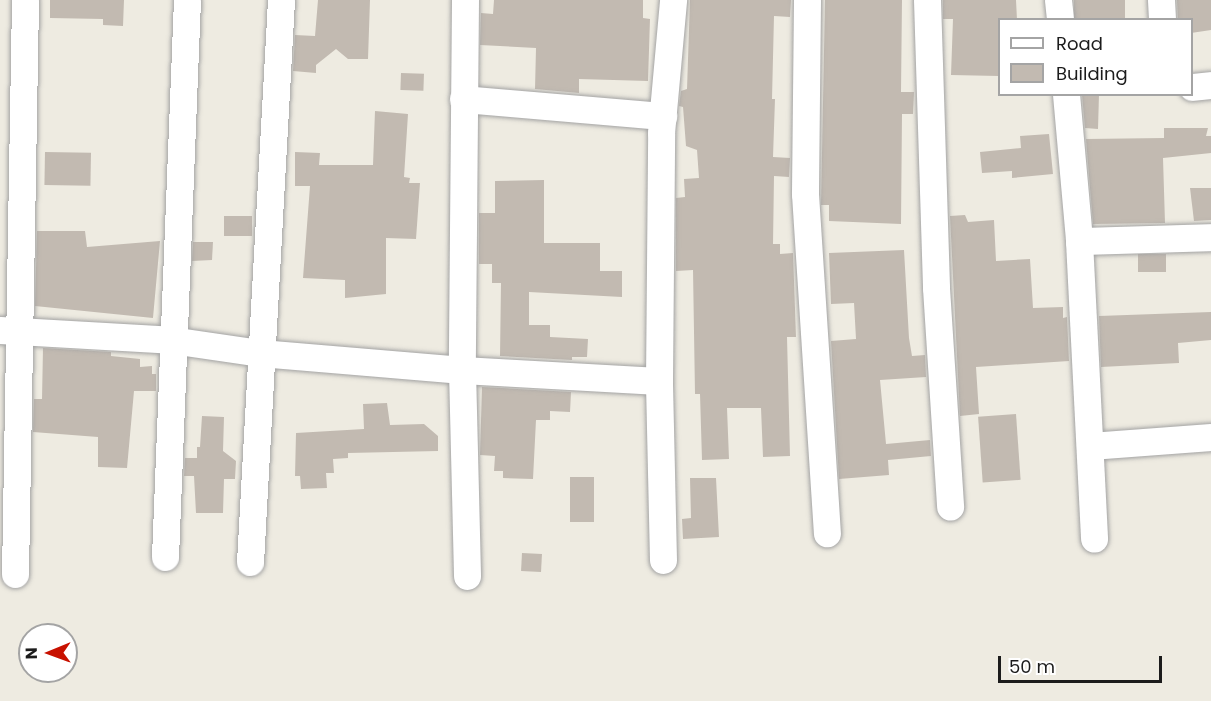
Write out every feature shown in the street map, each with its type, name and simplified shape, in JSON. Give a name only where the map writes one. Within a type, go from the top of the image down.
[{"type":"street","points":[[15,574],[10,330],[25,0]]},
{"type":"street","points":[[165,557],[171,340],[187,0]]},
{"type":"street","points":[[250,562],[281,0]]},
{"type":"street","points":[[465,0],[462,370],[467,576]]},
{"type":"street","points":[[663,560],[659,381],[663,116],[673,0]]},
{"type":"street","points":[[807,0],[805,194],[827,533]]},
{"type":"street","points":[[927,0],[936,276],[950,507]]},
{"type":"street","points":[[1058,0],[1060,18]]},
{"type":"street","points":[[1161,0],[1162,18]]},
{"type":"street","points":[[1193,87],[1211,85]]},
{"type":"street","points":[[1066,96],[1079,241],[1094,539]]},
{"type":"street","points":[[463,99],[663,116]]},
{"type":"street","points":[[1079,241],[1211,237]]},
{"type":"street","points":[[10,330],[171,340],[260,353],[462,370],[659,381]]},
{"type":"street","points":[[1090,446],[1211,437]]},
{"type":"building","points":[[50,0],[124,0],[123,26],[103,25],[103,19],[50,18]]},
{"type":"building","points":[[318,0],[370,0],[368,59],[348,59],[336,49],[316,65],[316,73],[293,71],[295,35],[315,36]]},
{"type":"building","points":[[494,0],[643,0],[643,18],[650,19],[648,81],[579,79],[579,93],[535,89],[536,48],[480,45],[481,13],[493,14]]},
{"type":"building","points":[[690,0],[791,0],[790,17],[774,16],[772,99],[775,99],[773,157],[790,158],[789,177],[774,176],[773,244],[780,244],[780,254],[793,253],[796,337],[787,337],[790,456],[763,457],[761,408],[727,408],[729,459],[702,460],[700,394],[695,394],[693,270],[676,271],[676,198],[685,197],[684,179],[699,178],[697,150],[686,146],[683,107],[679,106],[681,91],[687,89]]},
{"type":"building","points":[[825,0],[902,0],[901,92],[914,92],[913,114],[902,114],[901,224],[829,221],[829,205],[821,205]]},
{"type":"building","points":[[943,0],[1016,0],[1017,18],[998,18],[998,76],[951,75],[953,19],[943,19]]},
{"type":"building","points":[[1074,0],[1125,0],[1125,18],[1074,18]]},
{"type":"building","points":[[1177,0],[1211,0],[1211,30],[1193,33],[1193,18],[1178,18]]},
{"type":"building","points":[[401,73],[424,74],[423,91],[400,90]]},
{"type":"building","points":[[1082,96],[1099,96],[1098,129],[1085,128]]},
{"type":"building","points":[[375,111],[408,114],[404,177],[410,178],[409,183],[420,183],[416,239],[386,238],[386,294],[345,298],[345,280],[303,278],[310,186],[295,186],[295,152],[320,153],[319,165],[373,165]]},
{"type":"building","points":[[1164,128],[1208,128],[1206,136],[1211,136],[1211,153],[1163,158],[1165,223],[1093,224],[1086,139],[1164,138]]},
{"type":"building","points":[[1049,134],[1053,174],[1012,178],[1012,171],[982,173],[980,152],[1021,148],[1020,136]]},
{"type":"building","points":[[45,152],[91,153],[90,186],[44,185]]},
{"type":"building","points":[[544,180],[544,243],[600,243],[600,271],[622,271],[622,297],[529,292],[529,325],[550,325],[550,337],[588,339],[587,357],[572,357],[572,360],[500,356],[501,283],[492,283],[492,264],[479,264],[479,213],[495,213],[495,181]]},
{"type":"building","points":[[1190,188],[1211,188],[1211,220],[1194,221]]},
{"type":"building","points":[[965,215],[968,222],[994,220],[996,261],[1030,259],[1033,308],[1063,307],[1063,318],[1067,317],[1069,361],[976,367],[979,414],[960,416],[950,216]]},
{"type":"building","points":[[224,216],[252,216],[252,236],[224,236]]},
{"type":"building","points":[[37,231],[85,231],[87,247],[160,241],[153,318],[35,306]]},
{"type":"building","points":[[193,242],[213,242],[212,260],[192,261]]},
{"type":"building","points":[[904,250],[912,356],[925,355],[926,377],[880,380],[886,444],[930,440],[931,456],[888,460],[889,475],[839,479],[831,341],[856,339],[854,303],[831,304],[829,253]]},
{"type":"building","points":[[1138,254],[1166,254],[1166,272],[1138,272]]},
{"type":"building","points":[[1211,312],[1211,340],[1178,343],[1179,363],[1101,367],[1099,316]]},
{"type":"building","points":[[43,348],[111,352],[111,356],[140,359],[140,367],[152,366],[152,374],[156,374],[156,391],[134,391],[127,468],[98,467],[98,437],[33,432],[34,399],[42,399]]},
{"type":"building","points":[[482,387],[571,392],[570,412],[550,411],[550,420],[536,420],[533,479],[503,478],[503,471],[494,471],[495,456],[480,455]]},
{"type":"building","points":[[387,403],[390,425],[424,424],[438,436],[438,451],[348,453],[348,458],[333,459],[334,473],[326,473],[327,488],[301,489],[300,476],[295,476],[296,433],[364,429],[363,404]]},
{"type":"building","points":[[1016,414],[1021,480],[983,482],[978,417]]},
{"type":"building","points":[[202,416],[224,417],[223,451],[236,461],[235,479],[224,479],[223,513],[196,513],[194,476],[184,476],[185,458],[197,458]]},
{"type":"building","points":[[570,477],[594,477],[594,522],[570,522]]},
{"type":"building","points":[[690,478],[716,478],[719,537],[683,539],[682,519],[691,518]]},
{"type":"building","points":[[522,553],[542,554],[541,572],[521,571]]}]
